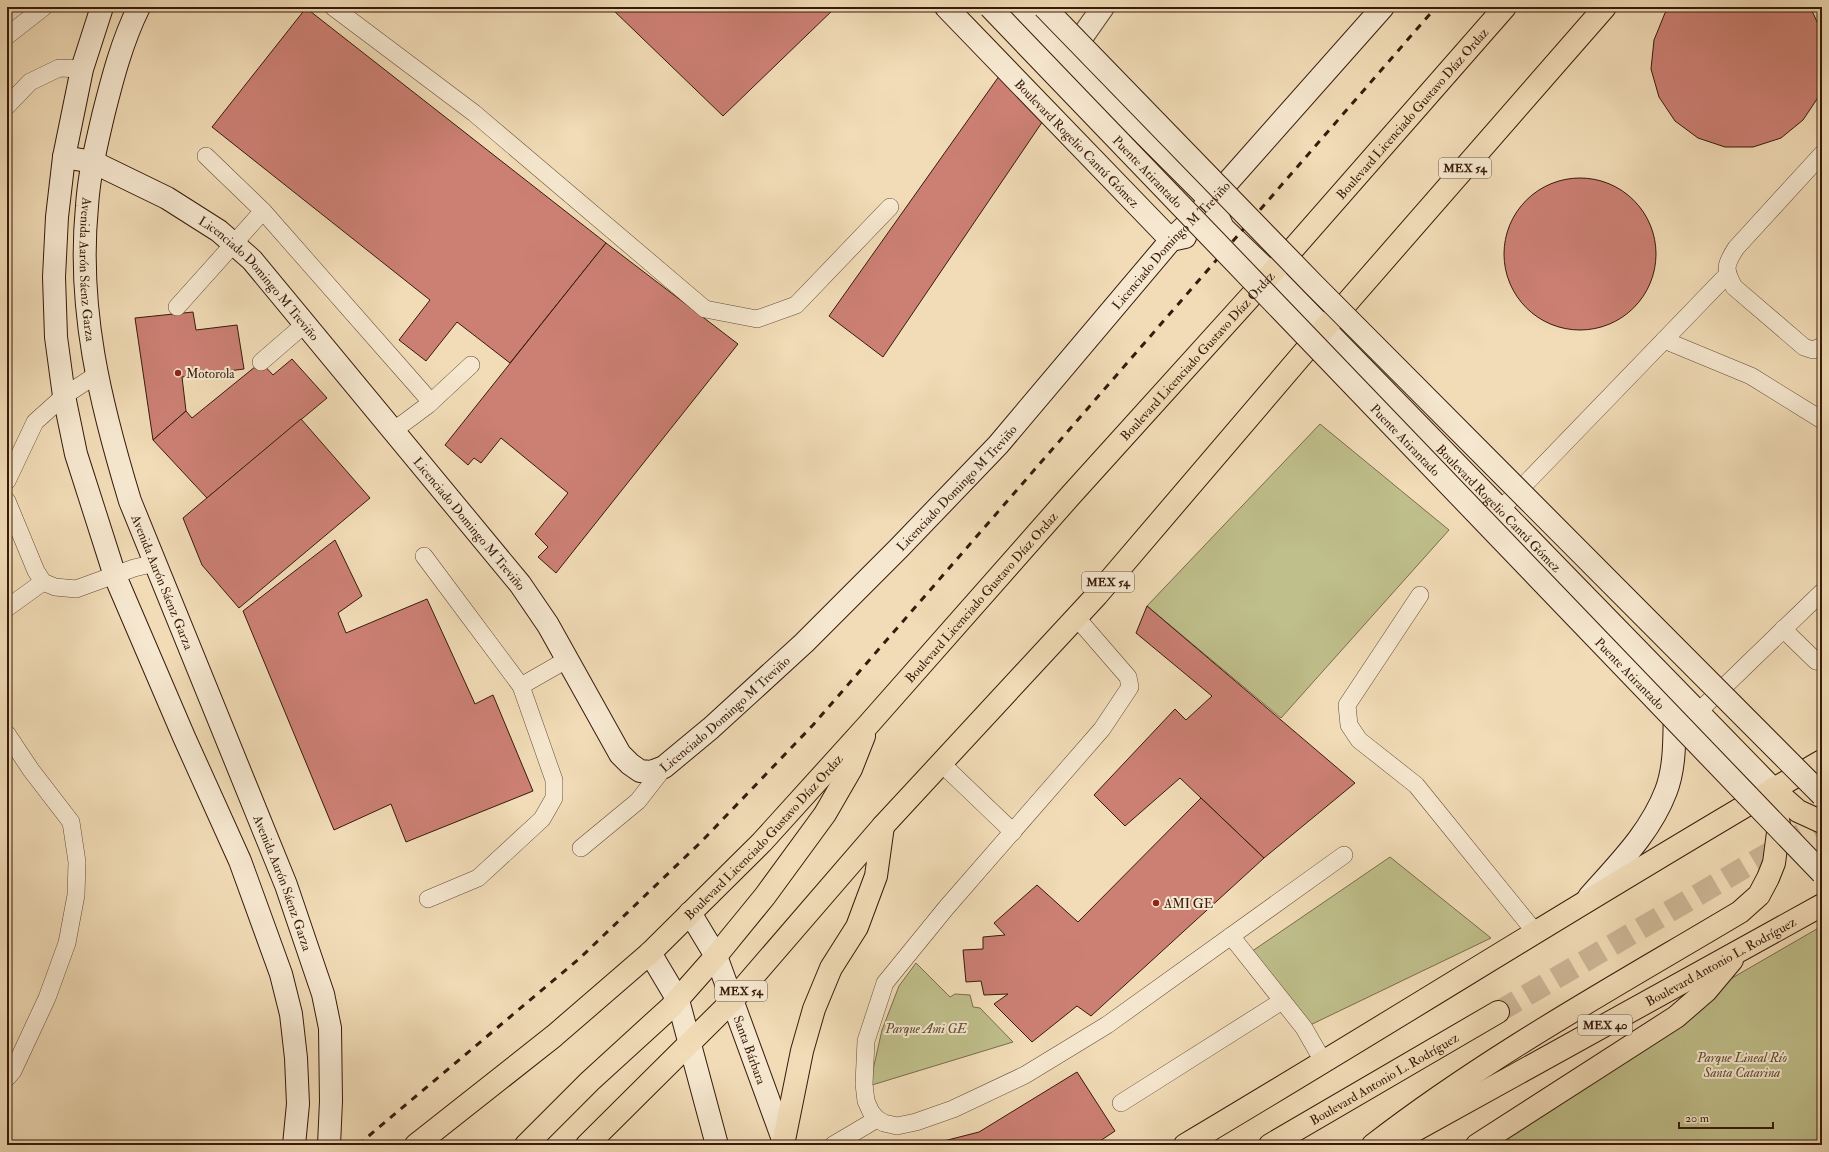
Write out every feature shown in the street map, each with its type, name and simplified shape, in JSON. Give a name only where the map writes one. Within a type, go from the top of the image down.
[{"type":"main road","points":[[102,7],[82,69],[64,157],[57,216],[54,277],[56,337],[64,396],[76,454],[115,576],[184,737],[240,861],[281,974],[291,1014],[296,1058],[298,1104],[294,1145]]},
{"type":"main road","name":"Avenida Aarón Sáenz Garza","points":[[139,7],[113,78],[93,162],[87,205],[84,249],[88,320],[96,374],[110,435],[130,500],[286,885],[323,994],[330,1028],[332,1101],[329,1145]]},
{"type":"main road","name":"Boulevard Rogelio Cantú Gómez","points":[[946,7],[1171,240]]},
{"type":"main road","name":"Puente Atirantado","points":[[990,7],[1822,873]]},
{"type":"main road","name":"Boulevard Rogelio Cantú Gómez","points":[[1017,7],[1067,59],[1211,200],[1223,228],[1271,274],[1773,789]]},
{"type":"main road","points":[[1044,7],[1319,291],[1822,796]]},
{"type":"main road","points":[[1067,59],[1103,7]]},
{"type":"main road","name":"Licenciado Domingo M Treviño","points":[[64,157],[93,162],[168,198],[219,231],[252,260],[520,584],[548,625],[620,754],[640,771],[651,772],[666,765],[712,728],[804,643],[910,537],[998,445],[1171,240],[1211,200],[1383,7]]},
{"type":"main road","name":"Boulevard Licenciado Gustavo Díaz Ordaz","points":[[416,1145],[554,1036],[650,953],[762,842],[868,725],[1071,495],[1271,274],[1505,7]]},
{"type":"main road","name":"MEX 54","points":[[587,1145],[732,1001],[883,826],[1097,596],[1324,329],[1605,7]]},
{"type":"main road","points":[[1171,240],[1223,228]]},
{"type":"main road","points":[[1582,904],[1628,853],[1649,826],[1666,790],[1674,752],[1675,689]]},
{"type":"main road","points":[[526,1145],[590,1081],[678,1000],[765,896],[825,814],[839,792],[851,769],[868,725]]},
{"type":"main road","points":[[1185,1145],[1324,1063],[1582,904],[1822,761]]},
{"type":"main road","points":[[1773,789],[1798,811],[1822,822]]},
{"type":"main road","points":[[1373,1145],[1407,1118],[1506,1051],[1740,912],[1759,895],[1774,863],[1779,825],[1773,789]]},
{"type":"main road","points":[[785,1143],[802,1051],[814,1008],[830,968],[857,927],[876,876],[883,826]]},
{"type":"main road","name":"Boulevard Antonio L. Rodríguez","points":[[1388,1145],[1822,905]]},
{"type":"main road","name":"Santa Bárbara","points":[[690,913],[716,956],[785,1143]]},
{"type":"main road","points":[[1477,1145],[1676,1017],[1706,991],[1741,950]]},
{"type":"main road","points":[[650,953],[678,1000],[717,1145]]},
{"type":"main road","name":"Boulevard Antonio L. Rodríguez","points":[[1270,1145],[1498,1012]]},
{"type":"lane","points":[[7,36],[44,7]]},
{"type":"lane","points":[[333,7],[474,114],[705,309],[757,319],[796,305],[890,207]]},
{"type":"lane","points":[[7,106],[30,82],[59,68],[82,69]]},
{"type":"lane","points":[[1822,154],[1736,248],[1727,262],[1727,275],[1734,287],[1804,348],[1813,350],[1822,346]]},
{"type":"lane","points":[[206,156],[263,211],[431,402]]},
{"type":"lane","points":[[177,307],[263,211]]},
{"type":"lane","points":[[1500,510],[1727,275]]},
{"type":"lane","points":[[262,362],[306,324]]},
{"type":"lane","points":[[1664,340],[1751,376],[1822,420]]},
{"type":"lane","points":[[393,431],[431,402],[471,365]]},
{"type":"lane","points":[[7,481],[35,422],[64,396],[96,374]]},
{"type":"lane","points":[[7,501],[42,582],[55,587],[76,589],[155,563]]},
{"type":"lane","points":[[424,556],[521,686],[554,780],[554,798],[542,819],[478,878],[428,899]]},
{"type":"lane","points":[[7,608],[42,582]]},
{"type":"lane","points":[[1698,712],[1822,592]]},
{"type":"lane","points":[[1420,595],[1347,705],[1349,725],[1359,740],[1416,785],[1536,933]]},
{"type":"lane","points":[[1076,617],[1128,677],[1130,687],[1102,729],[946,908],[885,983],[866,1041],[864,1084],[866,1101],[877,1120],[898,1126],[916,1122],[953,1109],[1025,1075],[1107,1025],[1344,855]]},
{"type":"lane","points":[[1783,629],[1816,661],[1822,662]]},
{"type":"lane","points":[[521,686],[568,659]]},
{"type":"lane","points":[[7,734],[31,770],[71,822],[77,862],[76,895],[67,943],[47,998],[12,1071],[7,1078]]},
{"type":"lane","points":[[942,764],[1013,832]]},
{"type":"lane","points":[[581,848],[638,801],[666,765]]},
{"type":"lane","points":[[1231,936],[1304,1028],[1324,1063]]},
{"type":"lane","points":[[1121,1103],[1282,1001]]},
{"type":"lane","points":[[833,1145],[877,1120]]},
{"type":"green space","points":[[1320,424],[1449,530],[1281,718],[1147,606]]},
{"type":"green space","points":[[1390,857],[1491,938],[1304,1028],[1248,954]]},
{"type":"green space","name":"Parque Lineal Río Santa Catarina","points":[[1822,926],[1822,1145],[1472,1145],[1675,1011]]},
{"type":"green space","name":"Parque Ami GE","points":[[916,963],[950,997],[955,994],[970,995],[973,1007],[980,1008],[1013,1042],[872,1085],[873,1070],[882,1030],[899,986]]},
{"type":"building","points":[[610,7],[836,7],[723,116]]},
{"type":"building","points":[[1671,7],[1808,7],[1813,13],[1822,33],[1822,86],[1819,96],[1803,120],[1781,138],[1753,147],[1725,147],[1698,138],[1675,121],[1659,97],[1651,69],[1654,40],[1665,13]]},
{"type":"building","points":[[306,8],[606,243],[510,363],[457,322],[426,361],[399,340],[430,300],[212,127]]},
{"type":"building","points":[[1002,72],[1047,115],[883,357],[829,316]]},
{"type":"building","points":[[1587,178],[1609,183],[1634,200],[1651,225],[1655,239],[1655,269],[1651,283],[1634,308],[1609,325],[1595,329],[1573,330],[1551,325],[1532,313],[1521,302],[1509,283],[1505,269],[1504,247],[1509,225],[1521,206],[1532,195],[1551,183],[1565,179]]},
{"type":"building","points":[[606,243],[738,344],[556,573],[538,557],[548,547],[535,534],[568,493],[501,438],[481,463],[474,458],[468,465],[445,445]]},
{"type":"building","name":"Motorola","points":[[193,312],[196,330],[237,325],[244,369],[182,377],[186,411],[153,440],[135,318]]},
{"type":"building","points":[[292,359],[327,398],[207,498],[153,440],[186,411],[192,418],[261,362],[273,375]]},
{"type":"building","points":[[301,419],[370,498],[239,608],[202,565],[183,518]]},
{"type":"building","points":[[335,540],[362,596],[338,613],[346,633],[427,599],[475,704],[493,695],[533,791],[406,842],[391,804],[334,830],[243,611]]},
{"type":"building","points":[[1147,606],[1355,783],[1264,858],[1180,778],[1125,826],[1094,795],[1175,709],[1186,720],[1212,696],[1136,633]]},
{"type":"building","name":"AMI GE","points":[[1201,798],[1264,858],[1091,1016],[1077,1006],[1032,1042],[994,1004],[1008,994],[984,995],[981,981],[966,982],[963,950],[983,949],[983,937],[1005,935],[994,923],[1037,885],[1078,922]]},
{"type":"building","points":[[1077,1072],[1115,1131],[1094,1145],[928,1145],[979,1132]]},
{"type":"tunnel","points":[[1498,1012],[1822,822]]},
{"type":"railway","points":[[358,1145],[580,958],[702,841],[813,725],[1436,7]]},
{"type":"place","name":"Motorola","points":[[178,373]]},
{"type":"place","name":"AMI GE","points":[[1156,903]]}]
